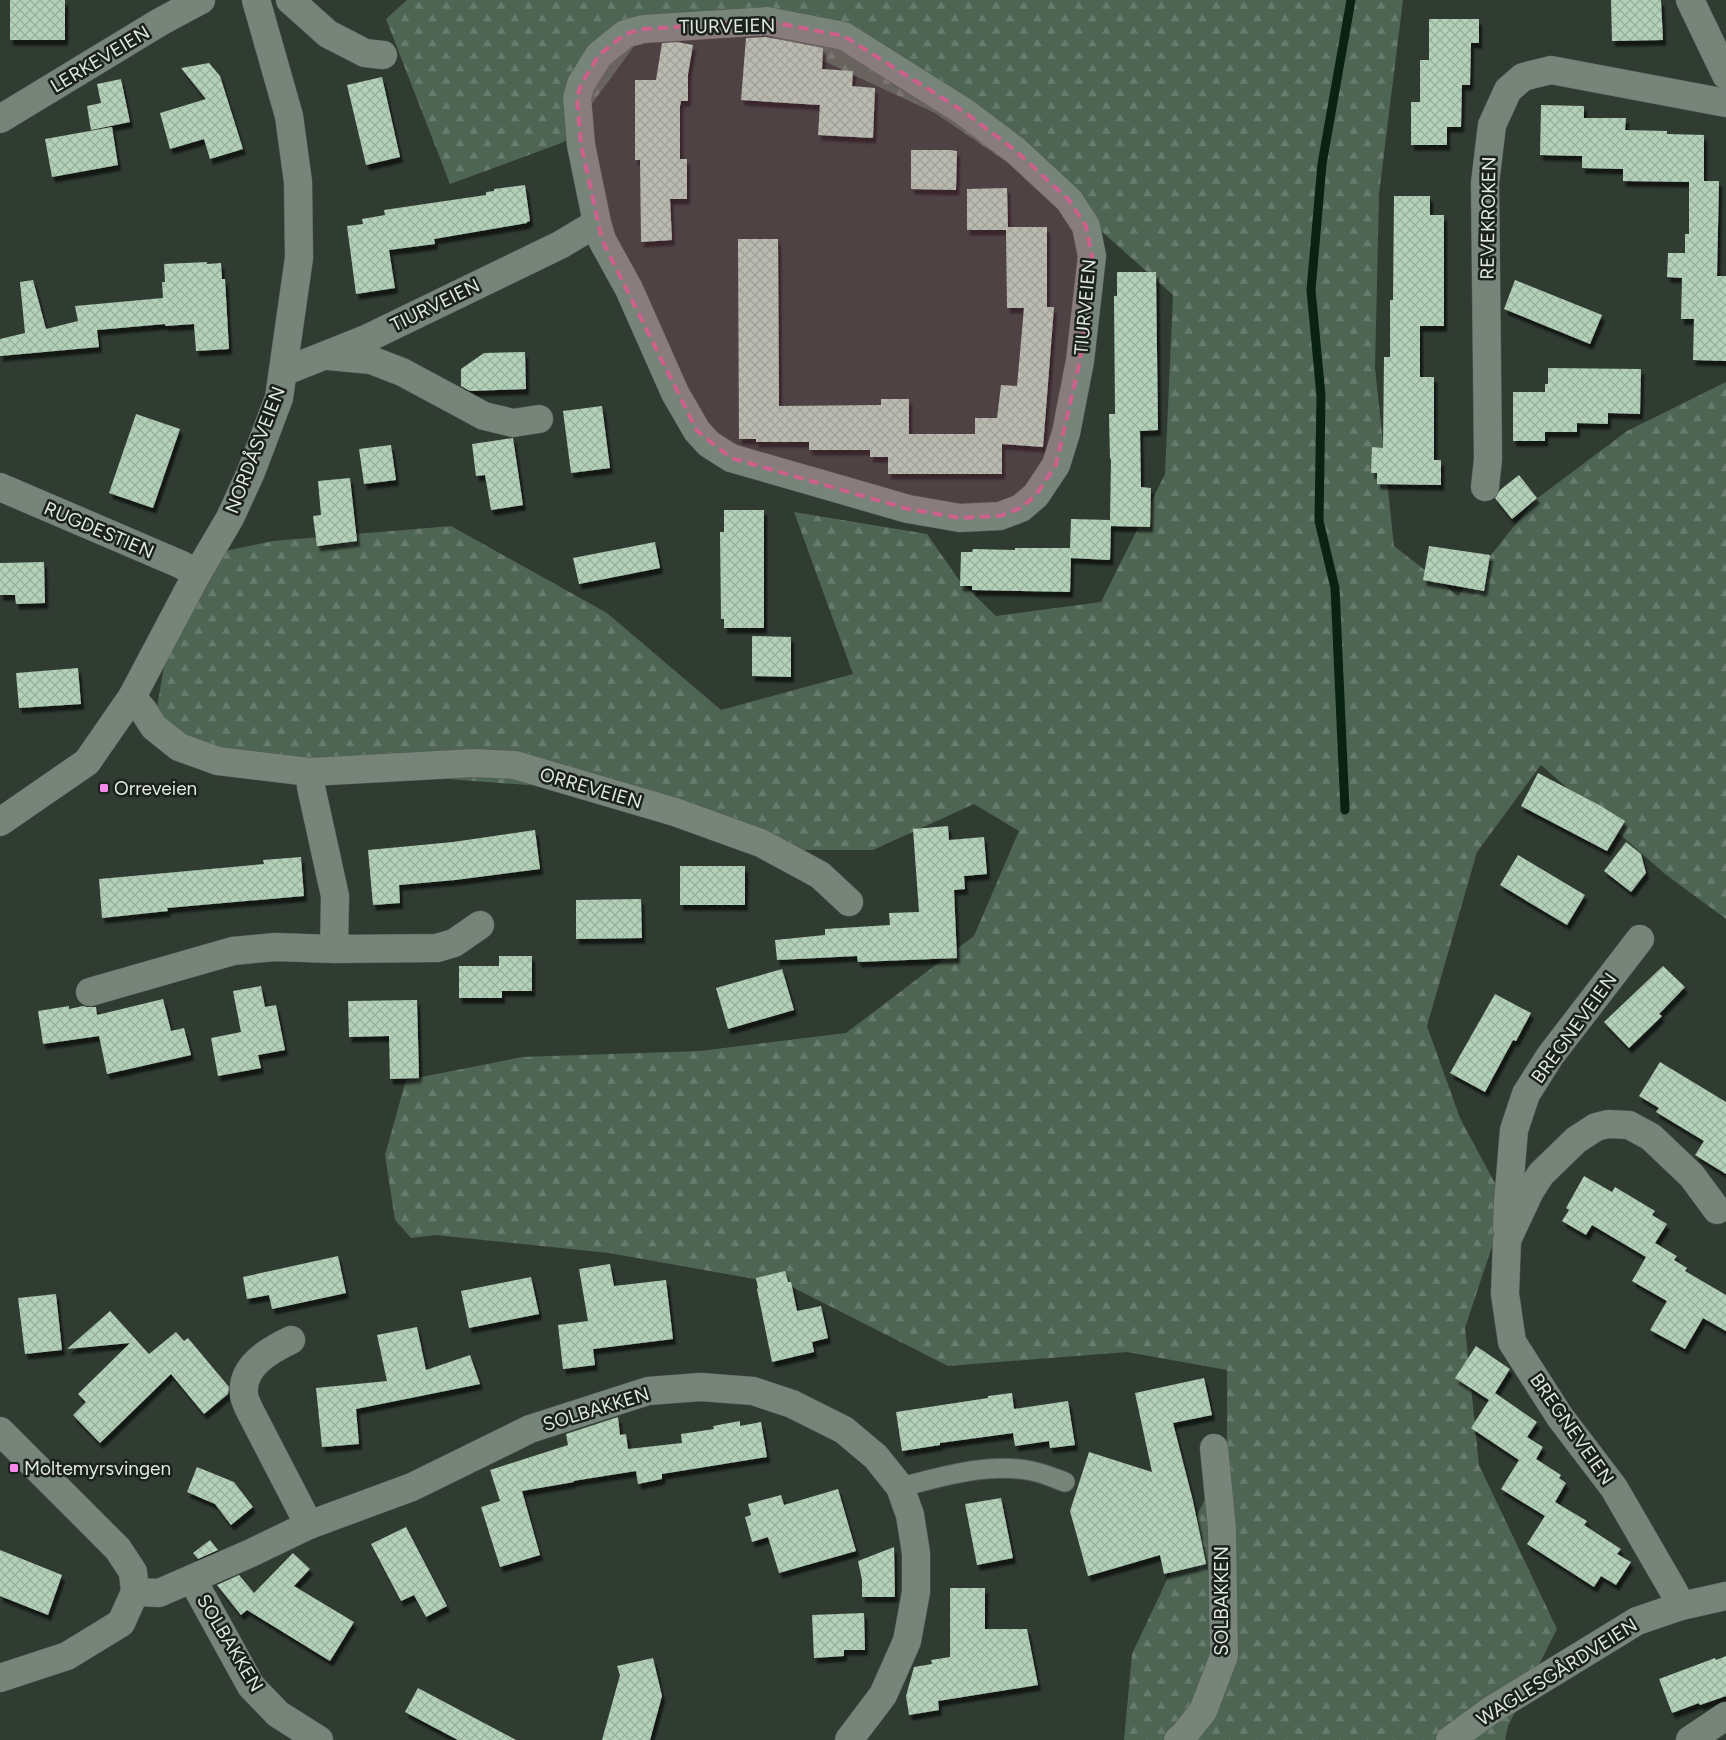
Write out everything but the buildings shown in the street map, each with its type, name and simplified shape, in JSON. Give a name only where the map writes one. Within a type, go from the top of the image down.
[{"type":"street","name":"LERKEVEIEN","points":[[0,119],[160,22],[201,0]]},
{"type":"street","name":"NORDÅSVEIEN","points":[[0,822],[87,762],[132,697],[197,574],[230,518],[278,398],[299,258],[298,182],[289,116],[256,0]]},
{"type":"street","points":[[290,0],[328,34],[365,53],[383,55]]},
{"type":"street","points":[[1690,0],[1726,75]]},
{"type":"street","name":"TIURVEIEN","points":[[767,21],[844,36],[962,111],[1015,150],[1069,200],[1086,226],[1092,256],[1080,361],[1066,433],[1056,465],[1036,495],[1022,508],[1000,516],[960,518],[908,509],[731,458],[709,444],[697,431],[675,394],[629,289],[602,240],[597,223],[581,146],[577,98],[581,84],[599,55],[625,34],[643,29],[767,21]]},
{"type":"street","name":"REVEKROKEN","points":[[1485,487],[1488,459],[1485,183],[1492,125],[1508,90],[1523,77],[1551,70],[1726,103]]},
{"type":"street","name":"TIURVEIEN","points":[[283,372],[366,339],[560,245],[597,223]]},
{"type":"street","name":"TIURVEIEN","points":[[325,355],[371,360],[402,372],[484,416],[513,422],[540,420]]},
{"type":"street","name":"RUGDESTIEN","points":[[0,487],[182,565],[197,574]]},
{"type":"street","name":"ORREVEIEN","points":[[132,697],[154,726],[179,747],[218,761],[310,772],[474,763],[515,765],[675,812],[761,843],[820,875],[849,902]]},
{"type":"street","points":[[310,772],[311,787],[334,896],[334,949]]},
{"type":"street","points":[[90,992],[233,951],[275,946],[334,949],[437,948],[454,943],[480,925]]},
{"type":"street","name":"BREGNEVEIEN","points":[[1640,939],[1550,1056],[1526,1094],[1514,1130],[1508,1202],[1505,1294],[1512,1342],[1560,1417],[1614,1488],[1674,1590],[1681,1606]]},
{"type":"street","name":"BREGNEVEIEN","points":[[1507,1240],[1530,1191],[1541,1174],[1576,1140],[1596,1127],[1608,1124],[1630,1125],[1650,1137],[1692,1176],[1717,1210]]},
{"type":"street","points":[[291,1340],[271,1349],[252,1367],[245,1378],[244,1394],[249,1409],[309,1525]]},
{"type":"street","name":"SOLBAKKEN","points":[[135,1592],[159,1593],[251,1553],[309,1525],[412,1487],[530,1429],[648,1391],[701,1387],[753,1391],[792,1404],[844,1430],[876,1457],[900,1487],[910,1515],[916,1553],[916,1592],[906,1641],[883,1695],[849,1740]]},
{"type":"street","points":[[0,1431],[118,1548],[133,1572],[135,1592],[121,1623],[67,1656],[0,1678]]},
{"type":"street","name":"SOLBAKKEN","points":[[1178,1740],[1203,1712],[1224,1656],[1222,1528],[1214,1448]]},
{"type":"street","name":"SOLBAKKEN","points":[[194,1578],[196,1586],[251,1686],[278,1714],[319,1740]]},
{"type":"street","name":"WAGLESGÅRDVEIEN","points":[[1450,1740],[1490,1712],[1637,1621],[1681,1606],[1726,1596]]},
{"type":"street","points":[[1690,1740],[1726,1716]]},
{"type":"lane","points":[[900,1487],[972,1470],[1001,1468],[1032,1471],[1065,1482]]},
{"type":"highlighted area","points":[[767,21],[844,36],[963,111],[1015,150],[1069,200],[1086,226],[1092,256],[1080,361],[1056,465],[1036,495],[1021,508],[1000,516],[960,518],[908,509],[731,458],[697,431],[602,240],[581,145],[577,98],[581,84],[599,55],[625,34],[643,29]]},
{"type":"green space","points":[[407,0],[1403,0],[1379,194],[1375,368],[1394,546],[1458,596],[1535,500],[1627,431],[1726,382],[1726,919],[1665,874],[1541,765],[1477,852],[1427,1026],[1460,1118],[1506,1204],[1465,1328],[1479,1465],[1557,1629],[1508,1726],[1505,1740],[1124,1740],[1132,1654],[1227,1452],[1227,1370],[1127,1352],[948,1366],[788,1285],[609,1253],[435,1235],[411,1238],[395,1220],[385,1155],[406,1080],[522,1057],[700,1051],[846,1033],[974,936],[1019,831],[974,804],[873,850],[777,850],[608,791],[434,778],[255,778],[155,719],[182,560],[273,541],[451,526],[607,613],[721,710],[853,674],[794,512],[927,534],[959,580],[996,616],[1101,602],[1165,474],[1173,295],[1081,213],[935,113],[770,36],[651,23],[564,142],[450,184],[386,19]]},
{"type":"waterway","points":[[1345,810],[1335,588],[1319,521],[1321,396],[1311,290],[1322,164],[1351,0]]},
{"type":"place","name":"Orreveien","points":[[104,788]]},
{"type":"place","name":"Moltemyrsvingen","points":[[14,1468]]}]
